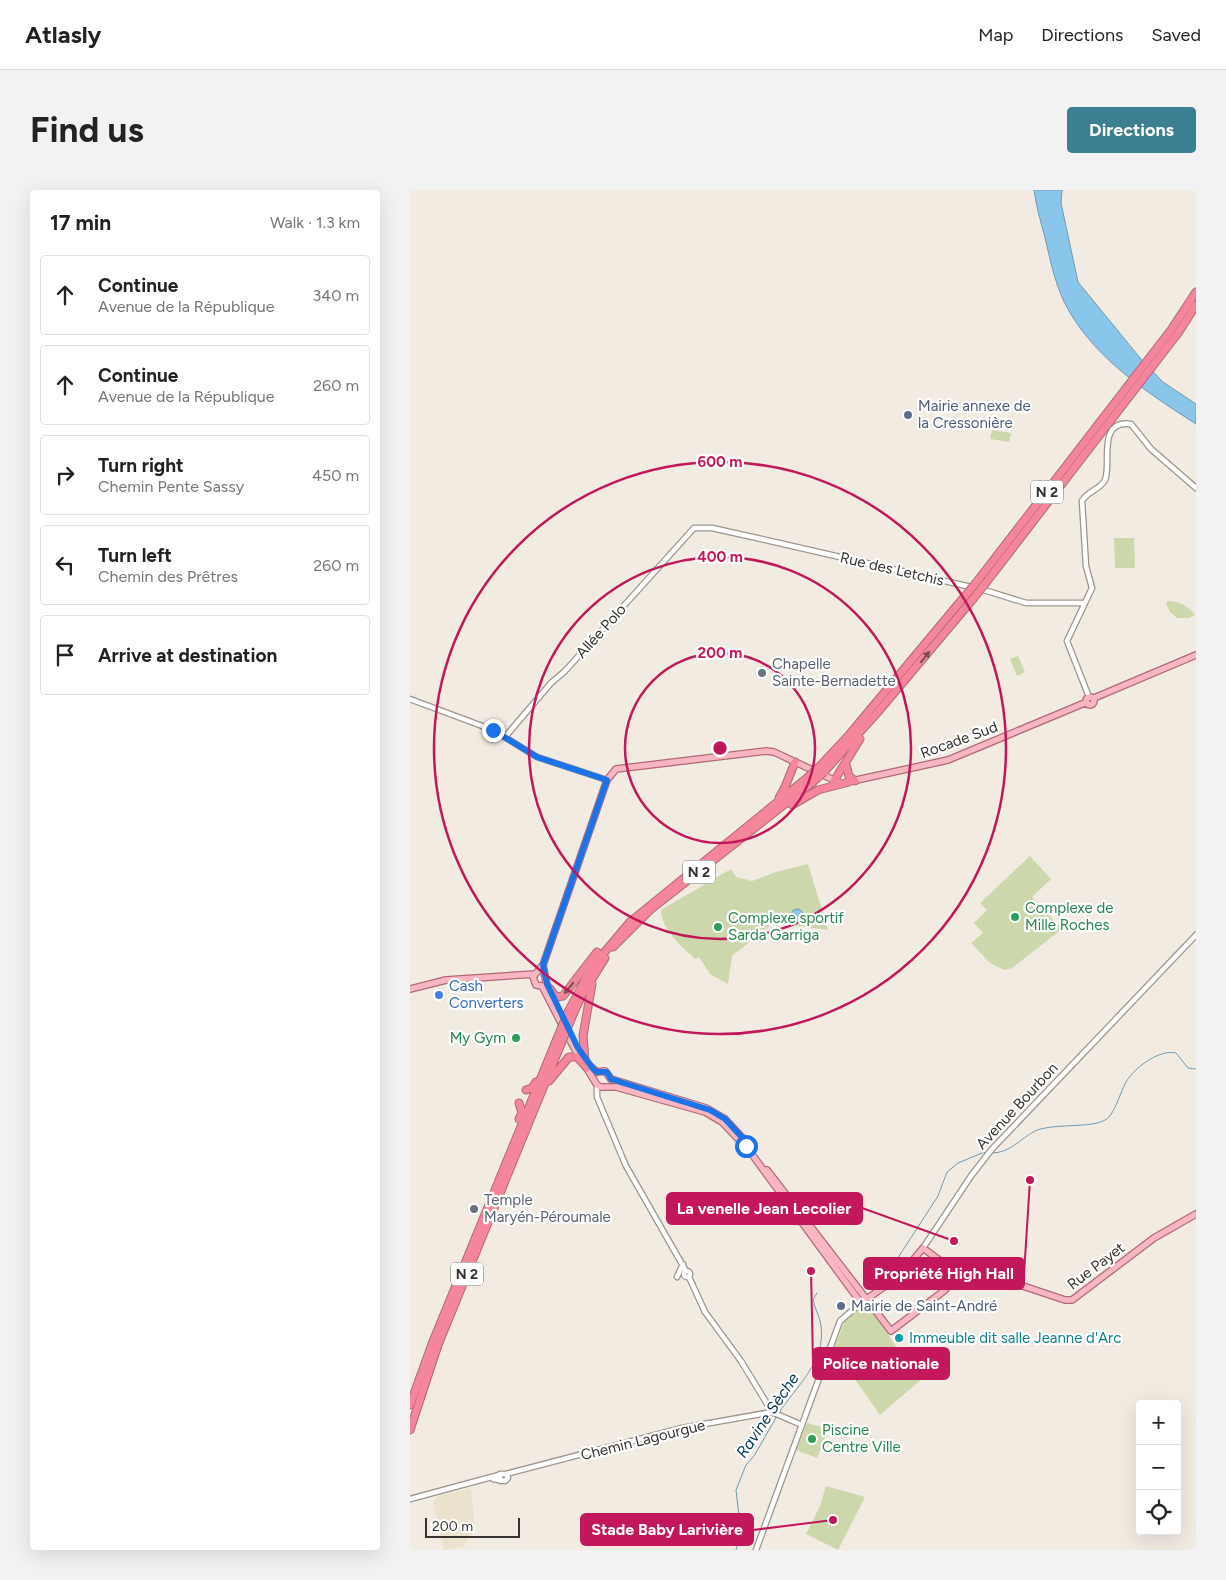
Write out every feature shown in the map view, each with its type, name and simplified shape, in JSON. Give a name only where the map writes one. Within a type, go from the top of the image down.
[{"type":"highway","name":"N 2","points":[[1175,332],[1196,292]]},
{"type":"highway","name":"N 2","points":[[821,770],[979,579],[1196,305]]},
{"type":"highway","name":"N 2","points":[[571,1011],[595,972],[613,948],[650,910],[750,833],[810,780],[910,676],[988,580],[1116,407]]},
{"type":"highway","points":[[834,781],[858,742],[910,676]]},
{"type":"highway","points":[[773,806],[785,787],[792,770],[792,760]]},
{"type":"highway","points":[[750,833],[807,795],[852,781],[846,764]]},
{"type":"highway","name":"N 2","points":[[410,1430],[434,1355],[530,1121],[558,1043],[587,974],[630,922],[664,892],[773,806],[810,780]]},
{"type":"highway","points":[[546,986],[556,997],[562,996],[628,918],[664,892]]},
{"type":"highway","points":[[585,1059],[582,1036],[595,972]]},
{"type":"highway","name":"N 2","points":[[410,1405],[432,1344],[550,1055],[558,1043]]},
{"type":"highway","points":[[526,1090],[534,1086],[550,1055]]},
{"type":"highway","points":[[530,1121],[548,1083],[563,1062],[569,1057],[575,1057],[587,1068]]},
{"type":"highway","points":[[496,1189],[499,1172],[522,1113],[519,1103]]},
{"type":"main road","name":"Rocade Sud","points":[[834,781],[852,781],[948,760],[1196,655]]},
{"type":"main road","points":[[546,986],[536,985],[537,974],[543,965],[607,780],[612,772],[619,768],[667,761],[766,751],[792,760],[834,781]]},
{"type":"main road","points":[[537,974],[546,986],[585,1059],[597,1072],[600,1084]]},
{"type":"main road","points":[[410,989],[446,980],[537,974]]},
{"type":"main road","points":[[546,986],[573,1046],[600,1084],[634,1091],[705,1112],[722,1122],[747,1146]]},
{"type":"main road","points":[[597,1072],[605,1071],[611,1079],[710,1110],[725,1119],[747,1146],[746,1152],[752,1152],[864,1301],[891,1331],[940,1294],[959,1273]]},
{"type":"main road","points":[[600,1084],[611,1079]]},
{"type":"main road","name":"Rue Payet","points":[[922,1248],[959,1273],[1002,1279],[1064,1300],[1072,1300],[1154,1238],[1196,1214]]},
{"type":"main road","name":"Avenue Bourbon","points":[[864,1301],[901,1274],[922,1248]]},
{"type":"street","points":[[1090,699],[1067,641],[1092,588],[1086,566],[1082,501],[1086,495],[1103,484],[1106,477],[1105,453],[1113,430],[1122,424],[1131,424],[1151,449],[1196,488]]},
{"type":"street","name":"Rue des Letchis","points":[[698,527],[730,532],[828,554],[1026,602],[1084,603]]},
{"type":"street","name":"Allée Polo","points":[[505,737],[685,535],[698,527]]},
{"type":"street","points":[[410,699],[493,730],[537,757],[607,780]]},
{"type":"street","name":"Avenue Bourbon","points":[[922,1248],[990,1152],[1196,935]]},
{"type":"street","points":[[600,1084],[596,1092],[626,1166],[683,1264],[686,1271],[684,1275],[689,1277],[705,1312],[741,1361],[776,1414],[802,1425]]},
{"type":"street","points":[[677,1277],[683,1264]]},
{"type":"street","points":[[756,1550],[840,1321],[864,1301]]},
{"type":"street","name":"Chemin Lagourgue","points":[[507,1476],[515,1472],[682,1428],[776,1414]]},
{"type":"street","points":[[410,1499],[491,1479],[500,1478],[505,1481],[507,1476],[502,1473],[500,1478]]},
{"type":"shaded area","points":[[471,1488],[475,1528],[463,1547],[444,1550],[433,1502],[438,1496]]},
{"type":"green space","points":[[992,430],[1011,433],[1009,442],[990,439]]},
{"type":"green space","points":[[1114,538],[1134,538],[1135,568],[1115,568]]},
{"type":"green space","points":[[1167,601],[1183,605],[1195,615],[1189,618],[1177,618],[1170,612],[1166,604]]},
{"type":"green space","points":[[1018,656],[1025,672],[1017,676],[1010,659]]},
{"type":"green space","name":"Complexe de Mille Roches","points":[[1030,856],[1051,879],[1032,897],[1062,929],[1012,968],[1004,970],[990,963],[971,943],[983,933],[974,923],[987,910],[980,903]]},
{"type":"green space","name":"Complexe sportif Sarda Garriga","points":[[808,864],[828,930],[773,923],[732,956],[728,984],[710,974],[699,957],[695,959],[684,949],[664,924],[661,910],[731,869],[736,877],[752,881],[776,872]]},
{"type":"green space","points":[[865,1304],[869,1305],[900,1352],[923,1378],[880,1415],[849,1371],[828,1363],[846,1318],[849,1319],[854,1311]]},
{"type":"green space","name":"Piscine Centre Ville","points":[[807,1423],[828,1429],[817,1458],[796,1450]]},
{"type":"green space","points":[[826,1486],[865,1497],[838,1550],[806,1534],[820,1506]]},
{"type":"water","points":[[1034,190],[1062,190],[1061,203],[1078,282],[1141,359],[1163,382],[1196,404],[1196,424],[1125,375],[1109,361],[1081,329],[1064,303],[1057,285]]},
{"type":"water","points":[[795,909],[799,909],[803,915],[799,921],[795,921],[791,917],[791,913]]},
{"type":"waterway","name":"Ravine Sèche","points":[[992,1153],[1004,1151],[1043,1128],[1086,1125],[1103,1121],[1112,1113],[1126,1082],[1135,1071],[1148,1061],[1162,1054],[1176,1053],[1188,1068],[1196,1069]]},
{"type":"waterway","name":"Ravine Sèche","points":[[869,1282],[881,1278],[890,1270],[938,1196],[947,1172],[958,1163],[988,1152]]},
{"type":"waterway","name":"Ravine Sèche","points":[[779,1413],[808,1373],[819,1351],[821,1326],[813,1300],[817,1293]]},
{"type":"waterway","name":"Ravine Sèche","points":[[736,1550],[741,1533],[736,1490],[746,1465],[754,1456],[777,1416]]},
{"type":"place","name":"Mairie annexe de la Cressonière","points":[[908,415]]},
{"type":"place","name":"Chapelle Sainte-Bernadette","points":[[762,673]]},
{"type":"place","name":"Complexe de Mille Roches","points":[[1015,917]]},
{"type":"place","name":"Complexe sportif Sarda Garriga","points":[[718,927]]},
{"type":"place","name":"Cash Converters","points":[[439,995]]},
{"type":"place","name":"My Gym","points":[[516,1038]]},
{"type":"place","name":"Propriété High Hall","points":[[1030,1180]]},
{"type":"place","name":"Temple Maryén-Péroumale","points":[[474,1209]]},
{"type":"place","name":"La venelle Jean Lecolier","points":[[954,1241]]},
{"type":"place","name":"Police nationale","points":[[811,1271]]},
{"type":"place","name":"Mairie de Saint-André","points":[[841,1306]]},
{"type":"place","name":"Immeuble dit salle Jeanne d'Arc","points":[[899,1338]]},
{"type":"place","name":"Piscine Centre Ville","points":[[812,1439]]},
{"type":"place","name":"Stade Baby Larivière","points":[[833,1520]]},
{"type":"route","points":[[493,730],[537,757],[607,780],[543,965],[544,973],[547,977],[546,982],[585,1059],[594,1070],[597,1072],[607,1072],[611,1079],[693,1103],[710,1110],[725,1119],[733,1127],[749,1145],[746,1146]]}]
